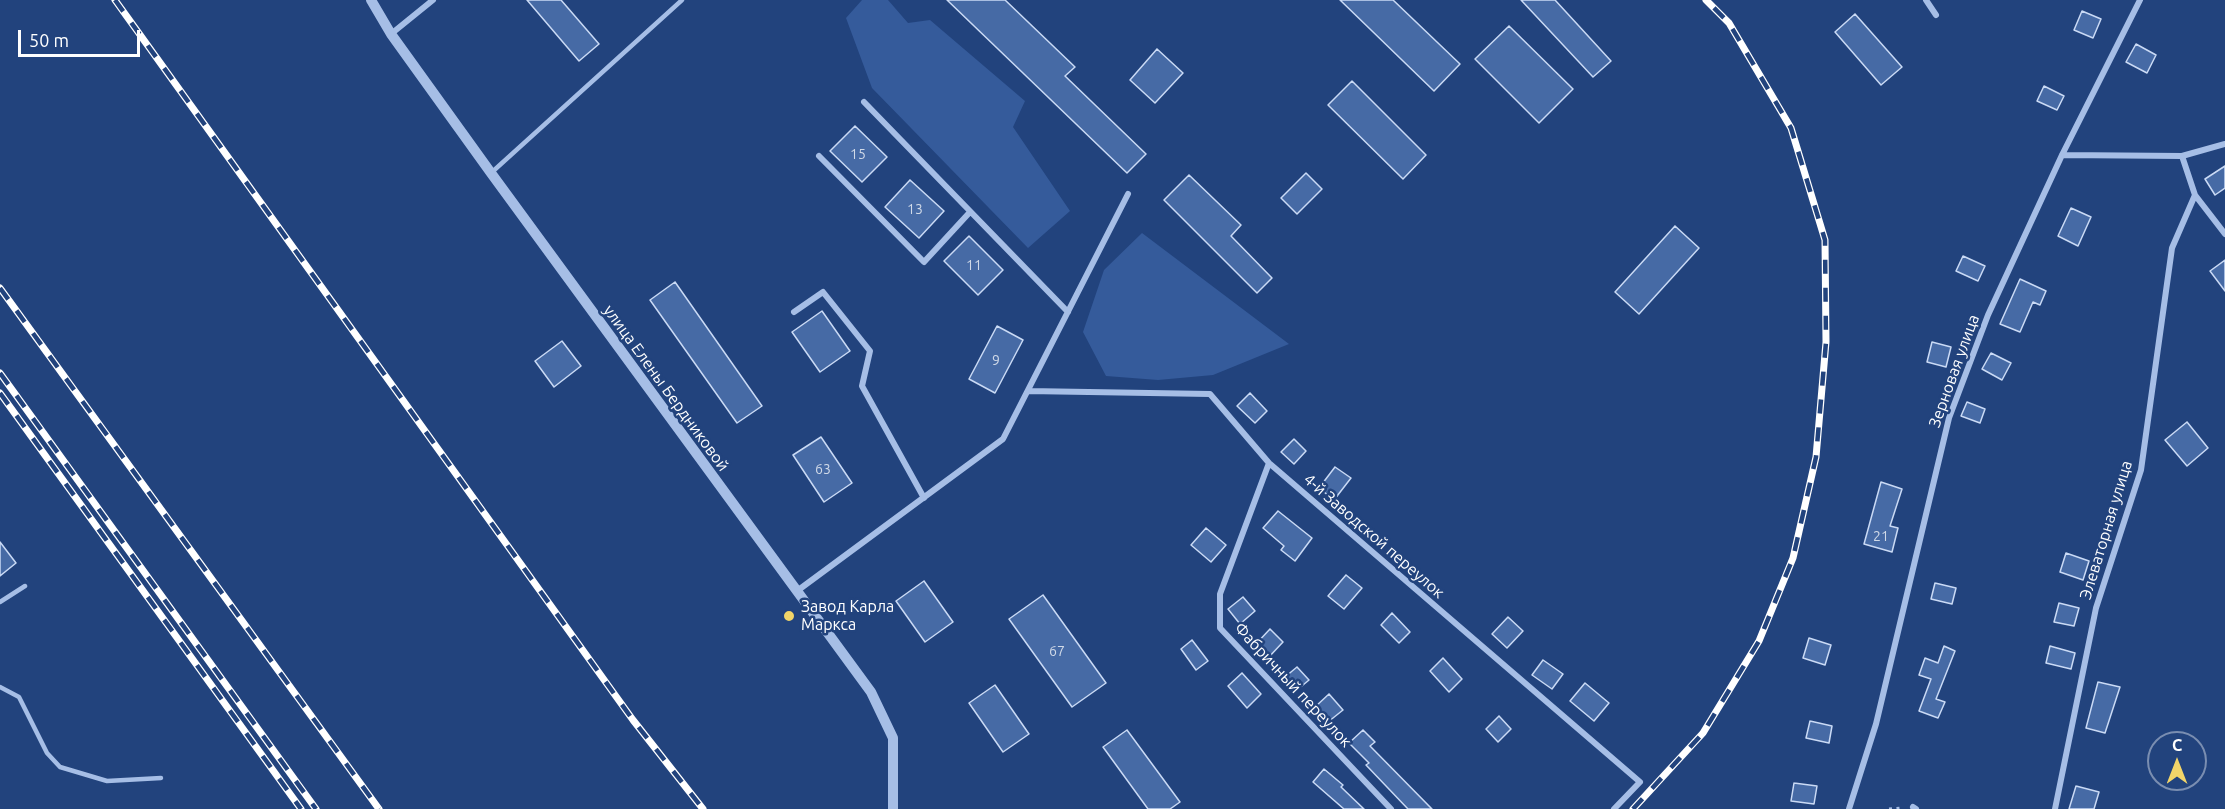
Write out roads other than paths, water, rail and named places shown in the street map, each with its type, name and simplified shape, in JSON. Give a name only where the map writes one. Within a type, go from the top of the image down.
[{"type":"street","name":"улица Елены Бердниковой","points":[[371,0],[391,34],[491,173],[871,692],[893,738],[893,809]]},
{"type":"street","points":[[391,34],[433,0]]},
{"type":"street","points":[[1926,0],[1936,15]]},
{"type":"street","name":"Зерновая улица","points":[[1849,809],[1876,724],[1949,418],[1988,315],[2062,155],[2140,0]]},
{"type":"street","points":[[864,102],[1068,312]]},
{"type":"street","points":[[2062,155],[2182,156],[2225,144]]},
{"type":"street","points":[[819,156],[924,262],[970,212]]},
{"type":"street","points":[[2182,156],[2195,195],[2225,234]]},
{"type":"street","points":[[797,591],[1003,439],[1128,194]]},
{"type":"street","name":"Элеваторная улица","points":[[2055,809],[2083,681],[2096,608],[2141,470],[2172,248],[2195,195]]},
{"type":"street","points":[[794,312],[823,292],[870,351],[861,386],[924,498]]},
{"type":"street","name":"4-й Заводской переулок","points":[[1028,391],[1210,394],[1269,463],[1640,782],[1614,809]]},
{"type":"street","name":"Фабричный переулок","points":[[1269,463],[1220,594],[1220,628],[1391,809]]},
{"type":"lane","points":[[491,173],[682,0]]},
{"type":"lane","points":[[0,602],[25,586]]},
{"type":"lane","points":[[0,687],[19,698],[47,753],[60,767],[107,781],[161,778]]},
{"type":"railway","points":[[115,0],[633,720],[703,809]]},
{"type":"railway","points":[[1633,809],[1703,733],[1759,641],[1793,558],[1816,457],[1826,342],[1825,240],[1791,128],[1729,23],[1706,0]]},
{"type":"railway","points":[[0,288],[379,809]]},
{"type":"railway","points":[[0,373],[316,809]]},
{"type":"railway","points":[[0,393],[301,809]]},
{"type":"place","name":"Завод Карла Маркса","points":[[789,616]]}]
